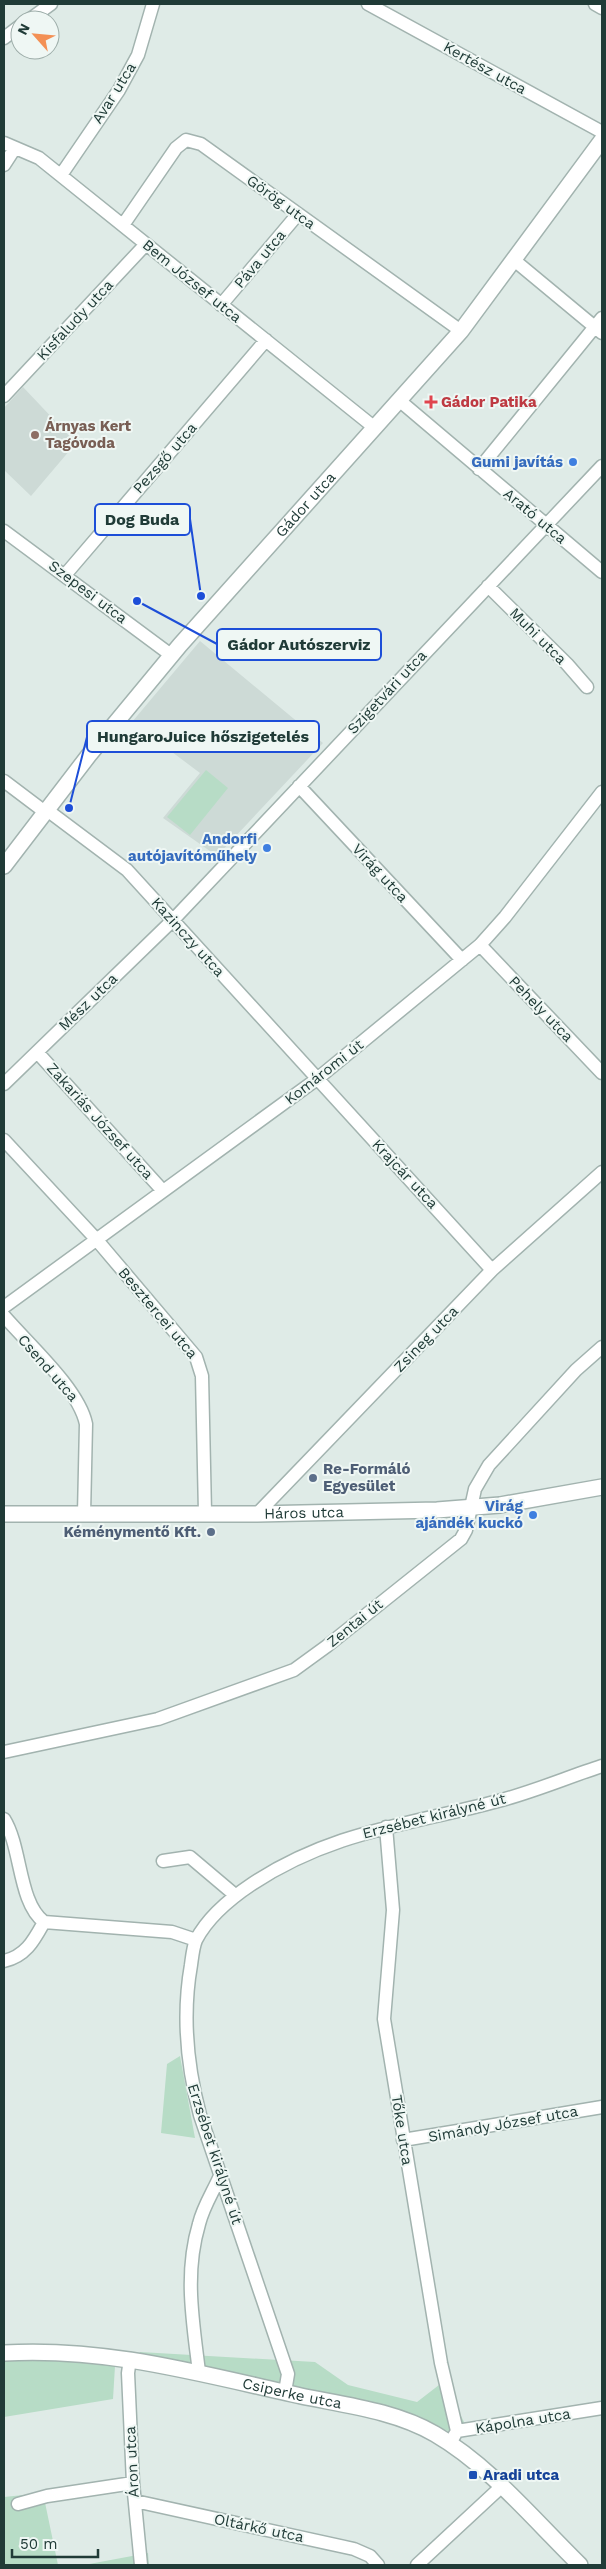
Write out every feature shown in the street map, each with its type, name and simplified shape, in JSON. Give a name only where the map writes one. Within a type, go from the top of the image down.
[{"type":"street","name":"Avar utca","points":[[61,175],[119,90],[138,55],[153,4]]},
{"type":"street","name":"Kertész utca","points":[[368,4],[602,132]]},
{"type":"street","points":[[596,4],[602,8]]},
{"type":"street","name":"Görög utca","points":[[123,225],[176,148],[186,140],[201,144],[461,331]]},
{"type":"street","name":"Gádor utca","points":[[4,866],[171,655],[461,331],[602,140]]},
{"type":"street","name":"Bem József utca","points":[[9,145],[40,158],[375,428]]},
{"type":"street","points":[[4,165],[9,145]]},
{"type":"street","name":"Páva utca","points":[[221,305],[298,214]]},
{"type":"street","name":"Kisfaludy utca","points":[[4,396],[146,244]]},
{"type":"street","points":[[479,469],[600,326],[514,260]]},
{"type":"street","name":"Pezsgő utca","points":[[65,575],[266,340]]},
{"type":"street","name":"Arató utca","points":[[400,401],[602,572]]},
{"type":"street","name":"Szigetvári utca","points":[[173,920],[602,466]]},
{"type":"street","name":"Szepesi utca","points":[[4,531],[171,655]]},
{"type":"street","name":"Muhi utca","points":[[488,586],[567,664],[587,687]]},
{"type":"street","name":"Kazinczy utca","points":[[4,781],[119,864],[173,920],[317,1079]]},
{"type":"street","name":"Virág utca","points":[[299,786],[462,960]]},
{"type":"street","name":"Komáromi út","points":[[4,1307],[317,1079],[462,960],[480,944],[505,916],[602,792]]},
{"type":"street","name":"Mész utca","points":[[4,1084],[173,920]]},
{"type":"street","name":"Pehely utca","points":[[480,944],[602,1073]]},
{"type":"street","name":"Zakariás József utca","points":[[37,1052],[163,1191]]},
{"type":"street","name":"Krajcár utca","points":[[317,1079],[492,1270]]},
{"type":"street","name":"Besztercei utca","points":[[4,1140],[96,1239],[190,1348],[200,1365],[205,1513]]},
{"type":"street","name":"Zsineg utca","points":[[257,1514],[492,1270],[602,1172]]},
{"type":"street","name":"Csend utca","points":[[4,1316],[70,1391],[83,1412],[86,1424],[84,1514]]},
{"type":"street","name":"Zentai út","points":[[4,1752],[158,1719],[294,1670],[461,1539],[466,1530],[475,1489],[489,1465],[576,1370],[602,1347]]},
{"type":"street","name":"Háros utca","points":[[4,1514],[257,1514],[470,1508],[500,1505],[602,1487]]},
{"type":"street","name":"Erzsébet királyné út","points":[[285,2392],[288,2374],[200,2115],[188,2058],[186,2000],[196,1940],[212,1918],[235,1895],[303,1855],[334,1842],[386,1827],[499,1801],[602,1766]]},
{"type":"street","points":[[4,1819],[15,1843],[32,1909],[44,1922],[172,1932],[196,1940]]},
{"type":"street","name":"Tőke utca","points":[[386,1827],[393,1910],[392,1947],[384,2010],[403,2140],[453,2437]]},
{"type":"street","points":[[163,1861],[190,1857],[235,1895]]},
{"type":"street","points":[[4,1961],[21,1955],[32,1943],[44,1922]]},
{"type":"street","name":"Simándy József utca","points":[[403,2140],[602,2107]]},
{"type":"street","points":[[199,2372],[192,2332],[190,2279],[199,2224],[220,2176]]},
{"type":"street","name":"Csiperke utca","points":[[4,2353],[66,2352],[130,2359],[199,2372],[407,2421],[453,2437],[580,2565]]},
{"type":"street","name":"Áron utca","points":[[130,2359],[128,2373],[132,2483],[141,2565]]},
{"type":"street","name":"Kápolna utca","points":[[453,2437],[602,2408]]},
{"type":"street","points":[[18,2504],[47,2496],[132,2483]]},
{"type":"street","points":[[417,2565],[501,2487]]},
{"type":"street","name":"Oltárkő utca","points":[[134,2501],[354,2549],[370,2556],[378,2565]]},
{"type":"shaded area","name":"Árnyas Kert Tagóvoda","points":[[23,387],[76,443],[31,496],[4,470],[4,408]]},
{"type":"shaded area","points":[[200,641],[323,743],[217,856],[163,818],[200,773],[132,722]]},
{"type":"green space","points":[[206,770],[228,788],[190,835],[167,817]]},
{"type":"green space","points":[[180,2056],[195,2138],[161,2133],[167,2064]]},
{"type":"green space","points":[[140,2352],[315,2362],[348,2385],[417,2402],[439,2385],[456,2406],[465,2424],[448,2431],[392,2415],[137,2358]]},
{"type":"green space","points":[[41,2360],[101,2363],[115,2366],[113,2399],[4,2417],[4,2361]]},
{"type":"green space","points":[[43,2493],[58,2565],[4,2565],[4,2497]]},
{"type":"green space","points":[[148,2553],[149,2565],[84,2565]]},
{"type":"place","name":"Gádor Patika","points":[[431,402]]},
{"type":"place","name":"Árnyas Kert Tagóvoda","points":[[35,435]]},
{"type":"place","name":"Gumi javítás","points":[[573,462]]},
{"type":"place","name":"Dog Buda","points":[[201,596]]},
{"type":"place","name":"Gádor Autószerviz","points":[[137,601]]},
{"type":"place","name":"HungaroJuice hőszigetelés","points":[[69,808]]},
{"type":"place","name":"Andorfi autójavítóműhely","points":[[267,848]]},
{"type":"place","name":"Re-Formáló Egyesület","points":[[313,1478]]},
{"type":"place","name":"Virág ajándék kuckó","points":[[533,1515]]},
{"type":"place","name":"Kéménymentő Kft.","points":[[211,1532]]},
{"type":"place","name":"Aradi utca","points":[[473,2475]]}]
